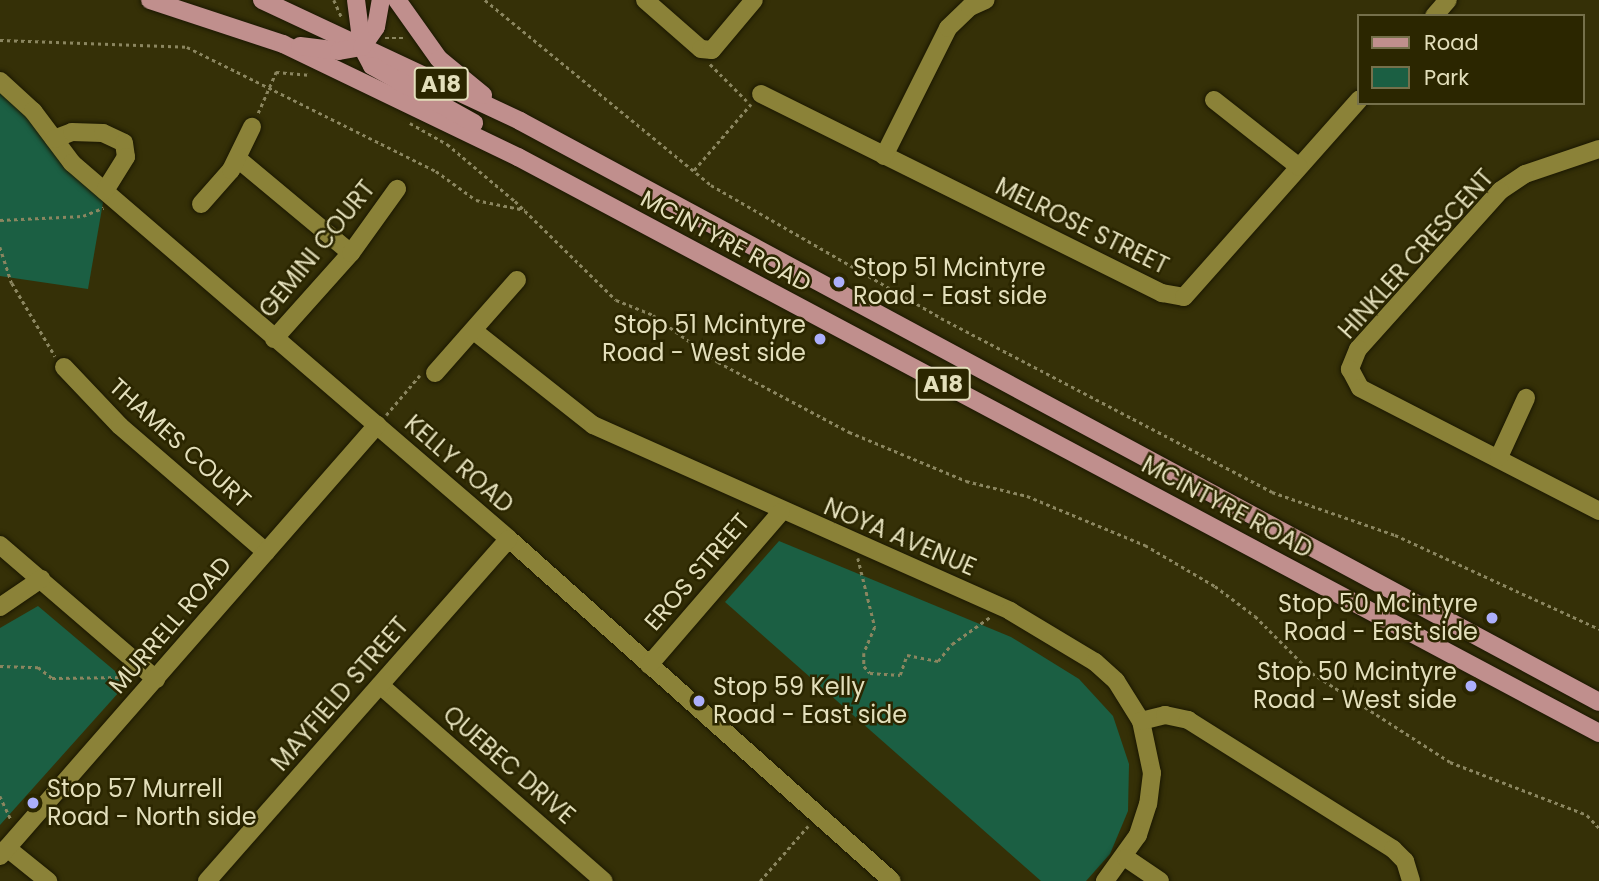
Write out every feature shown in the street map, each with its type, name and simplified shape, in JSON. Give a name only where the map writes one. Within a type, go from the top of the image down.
[{"type":"main road","name":"MCINTYRE ROAD","points":[[150,0],[283,44],[518,157],[1599,733]]},
{"type":"main road","name":"MCINTYRE ROAD","points":[[262,0],[520,121],[1599,702]]},
{"type":"main road","points":[[356,0],[362,47],[379,72],[481,127],[518,157]]},
{"type":"main road","points":[[283,44],[339,51],[362,47],[376,27],[381,0]]},
{"type":"main road","points":[[397,0],[439,59],[520,121]]},
{"type":"street","points":[[645,0],[701,49],[712,50],[754,0]]},
{"type":"street","points":[[884,156],[948,28],[968,4],[986,0]]},
{"type":"street","points":[[1436,14],[1448,0]]},
{"type":"street","name":"KELLY ROAD","points":[[0,81],[33,111],[64,154],[274,339],[509,539],[892,881]]},
{"type":"street","name":"MELROSE STREET","points":[[756,99],[884,156],[1162,293],[1184,297],[1358,101]]},
{"type":"street","points":[[1214,100],[1299,167]]},
{"type":"street","points":[[201,204],[238,159],[252,127]]},
{"type":"street","points":[[54,139],[72,132],[103,133],[124,143],[126,157],[110,195]]},
{"type":"street","name":"HINKLER CRESCENT","points":[[1599,149],[1525,173],[1500,191],[1359,349],[1350,369],[1360,388],[1499,457],[1599,511]]},
{"type":"street","points":[[238,159],[351,253]]},
{"type":"street","name":"GEMINI COURT","points":[[274,339],[351,253],[397,189]]},
{"type":"street","points":[[435,373],[517,280]]},
{"type":"street","name":"NOYA AVENUE","points":[[474,331],[593,425],[781,512],[1004,609],[1044,628],[1095,662],[1115,681],[1141,721],[1151,790],[1142,825],[1126,858],[1105,881]]},
{"type":"street","name":"THAMES COURT","points":[[64,367],[120,426],[266,552]]},
{"type":"street","points":[[1499,457],[1526,398]]},
{"type":"street","name":"MURRELL ROAD","points":[[8,847],[377,425]]},
{"type":"street","name":"EROS STREET","points":[[649,665],[781,512]]},
{"type":"street","name":"MAYFIELD STREET","points":[[208,881],[509,539]]},
{"type":"street","points":[[0,545],[156,679]]},
{"type":"street","points":[[0,607],[41,579]]},
{"type":"street","name":"QUEBEC DRIVE","points":[[381,686],[604,881]]},
{"type":"street","points":[[1141,721],[1165,715],[1188,720],[1393,849],[1405,861],[1411,881]]},
{"type":"street","points":[[8,847],[48,881]]},
{"type":"street","points":[[1126,858],[1160,881]]},
{"type":"path","points":[[334,0],[339,15],[348,21]]},
{"type":"path","points":[[485,0],[693,172],[941,318],[1272,492],[1395,536],[1599,629]]},
{"type":"path","points":[[380,36],[399,41],[412,35]]},
{"type":"path","points":[[0,40],[187,47],[270,91],[436,171],[476,200],[524,210]]},
{"type":"path","points":[[693,172],[756,99],[718,76],[701,49]]},
{"type":"path","points":[[252,127],[276,72],[317,78]]},
{"type":"path","points":[[406,121],[447,144],[524,210],[616,300],[653,314],[763,388],[966,481],[1027,496],[1145,545],[1215,586],[1255,616],[1312,673],[1450,762],[1587,815],[1599,828]]},
{"type":"path","points":[[0,220],[94,214],[110,195]]},
{"type":"path","points":[[0,247],[12,283],[64,367]]},
{"type":"path","points":[[377,425],[421,374],[435,373]]},
{"type":"path","points":[[856,544],[875,627],[864,653],[864,666],[870,673],[900,674],[907,655],[939,661],[968,632],[1004,609]]},
{"type":"path","points":[[0,666],[38,667],[52,678],[156,679]]},
{"type":"path","points":[[0,796],[8,847]]},
{"type":"path","points":[[760,881],[818,815]]},
{"type":"green space","points":[[0,81],[105,191],[88,289],[0,276]]},
{"type":"green space","points":[[779,541],[1011,637],[1079,679],[1113,716],[1129,764],[1128,811],[1110,854],[1086,881],[1041,881],[725,602]]},
{"type":"green space","points":[[38,606],[128,682],[0,825],[0,628]]},
{"type":"place","name":"Stop 51 Mcintyre Road - East side","points":[[839,282]]},
{"type":"place","name":"Stop 51 Mcintyre Road - West side","points":[[820,339]]},
{"type":"place","name":"Stop 50 Mcintyre Road - East side","points":[[1492,618]]},
{"type":"place","name":"Stop 50 Mcintyre Road - West side","points":[[1471,686]]},
{"type":"place","name":"Stop 59 Kelly Road - East side","points":[[699,701]]},
{"type":"place","name":"Stop 57 Murrell Road - North side","points":[[33,803]]}]
